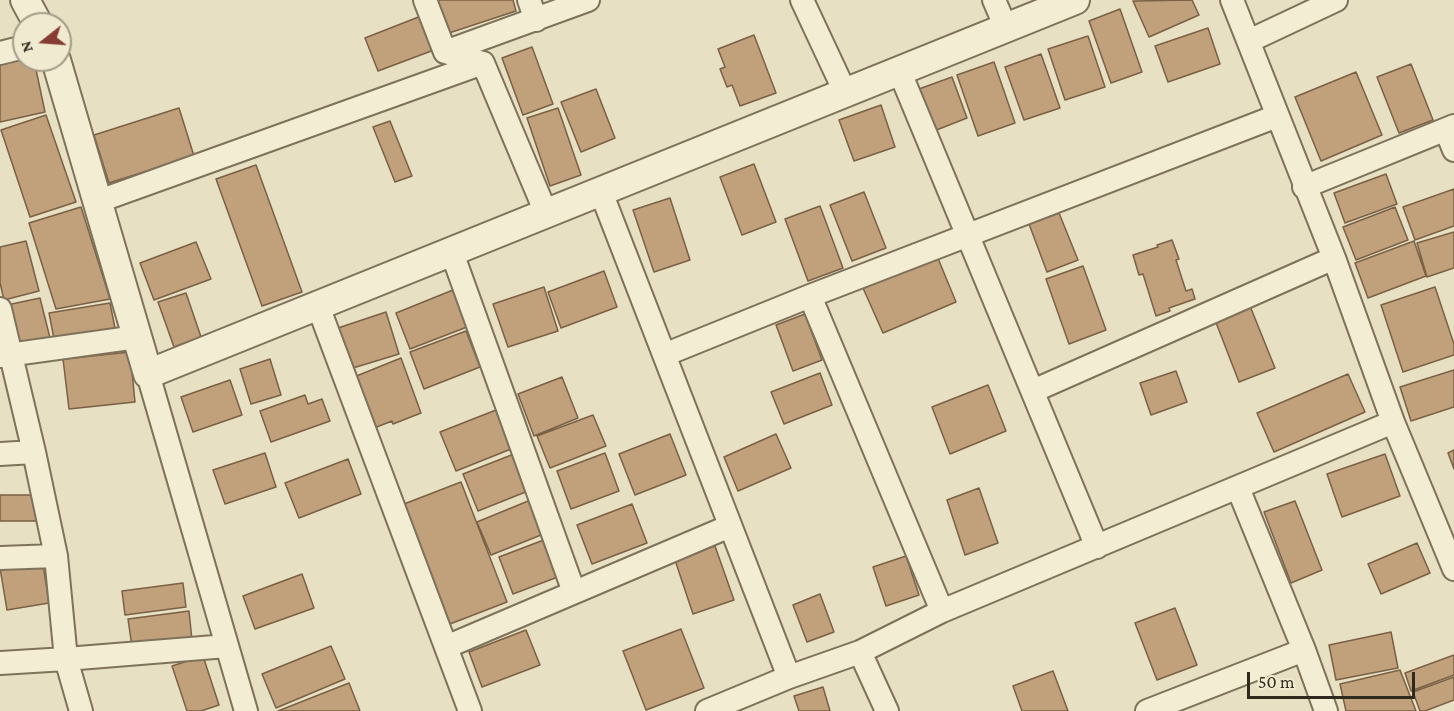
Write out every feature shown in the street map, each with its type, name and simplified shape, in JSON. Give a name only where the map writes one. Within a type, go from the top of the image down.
[{"type":"street","points":[[425,0],[445,52]]},
{"type":"street","points":[[445,52],[533,10],[588,0]]},
{"type":"street","points":[[802,0],[845,92]]},
{"type":"street","points":[[994,0],[1006,28]]},
{"type":"street","points":[[148,374],[1075,0]]},
{"type":"street","points":[[1232,0],[1334,258],[1393,422],[1454,569]]},
{"type":"street","points":[[1249,41],[1336,0]]},
{"type":"street","points":[[445,52],[483,63]]},
{"type":"street","points":[[99,201],[483,63]]},
{"type":"street","points":[[483,63],[546,213]]},
{"type":"street","points":[[899,70],[1097,547]]},
{"type":"street","points":[[60,72],[246,711]]},
{"type":"street","points":[[664,355],[810,296],[1277,116]]},
{"type":"street","points":[[1304,187],[1451,135]]},
{"type":"street","points":[[601,192],[789,677]]},
{"type":"street","points":[[451,250],[574,592]]},
{"type":"street","points":[[1033,391],[1334,258]]},
{"type":"street","points":[[810,296],[942,611]]},
{"type":"street","points":[[318,306],[470,711]]},
{"type":"street","points":[[0,309],[5,356],[34,452],[56,556],[66,660],[81,711]]},
{"type":"street","points":[[5,356],[137,337]]},
{"type":"street","points":[[715,709],[789,677],[860,652],[942,611],[1393,422]]},
{"type":"street","points":[[0,454],[34,452]]},
{"type":"street","points":[[1238,488],[1304,650],[1326,711]]},
{"type":"street","points":[[446,647],[730,526]]},
{"type":"street","points":[[0,558],[56,556]]},
{"type":"street","points":[[0,663],[66,660],[227,646]]},
{"type":"street","points":[[1147,711],[1304,650]]},
{"type":"street","points":[[860,652],[887,711]]},
{"type":"building","points":[[432,0],[513,0],[516,11],[446,34]]},
{"type":"building","points":[[1192,0],[1199,15],[1149,37],[1133,1]]},
{"type":"building","points":[[1120,9],[1142,72],[1111,83],[1089,21]]},
{"type":"building","points":[[421,16],[434,50],[378,71],[365,38]]},
{"type":"building","points":[[1208,28],[1220,64],[1168,82],[1155,46]]},
{"type":"building","points":[[754,35],[776,93],[740,106],[732,85],[727,87],[720,69],[725,67],[718,49]]},
{"type":"building","points":[[1088,36],[1105,87],[1065,100],[1048,49]]},
{"type":"building","points":[[532,47],[553,104],[523,115],[502,58]]},
{"type":"building","points":[[1041,54],[1060,108],[1024,120],[1005,67]]},
{"type":"building","points":[[12,60],[12,72],[37,72],[45,112],[0,122],[0,62]]},
{"type":"building","points":[[994,62],[1015,123],[978,136],[957,75]]},
{"type":"building","points":[[1411,64],[1433,120],[1399,133],[1377,77]]},
{"type":"building","points":[[1356,72],[1382,135],[1321,161],[1295,97]]},
{"type":"building","points":[[952,77],[967,118],[934,131],[919,89]]},
{"type":"building","points":[[596,89],[615,138],[581,152],[561,102]]},
{"type":"building","points":[[881,105],[895,147],[854,161],[839,120]]},
{"type":"building","points":[[179,108],[194,156],[109,183],[94,135]]},
{"type":"building","points":[[558,108],[581,175],[550,186],[527,118]]},
{"type":"building","points":[[46,115],[76,202],[30,217],[1,130]]},
{"type":"building","points":[[390,121],[412,176],[395,182],[373,127]]},
{"type":"building","points":[[754,164],[776,222],[742,235],[720,177]]},
{"type":"building","points":[[256,165],[302,292],[262,306],[216,179]]},
{"type":"building","points":[[1386,174],[1397,204],[1345,223],[1334,193]]},
{"type":"building","points":[[1454,189],[1454,226],[1415,240],[1403,207]]},
{"type":"building","points":[[864,192],[886,248],[852,261],[830,205]]},
{"type":"building","points":[[670,198],[690,260],[654,272],[633,210]]},
{"type":"building","points":[[820,206],[843,268],[808,281],[785,219]]},
{"type":"building","points":[[81,207],[110,299],[56,309],[29,223]]},
{"type":"building","points":[[1395,207],[1408,240],[1356,260],[1343,227]]},
{"type":"building","points":[[1059,213],[1078,260],[1047,272],[1029,224]]},
{"type":"building","points":[[1454,232],[1454,268],[1427,277],[1417,243]]},
{"type":"building","points":[[1172,240],[1186,291],[1192,289],[1195,299],[1169,308],[1170,311],[1156,316],[1143,274],[1139,275],[1133,255]]},
{"type":"building","points":[[26,241],[39,291],[4,300],[0,283],[0,247]]},
{"type":"building","points":[[1414,241],[1426,276],[1368,298],[1355,263]]},
{"type":"building","points":[[196,242],[211,279],[154,300],[140,263]]},
{"type":"building","points":[[937,256],[956,302],[883,333],[863,288]]},
{"type":"building","points":[[1083,266],[1106,330],[1069,344],[1046,279]]},
{"type":"building","points":[[604,271],[617,307],[561,328],[548,292]]},
{"type":"building","points":[[544,287],[558,331],[508,347],[493,304]]},
{"type":"building","points":[[1435,287],[1454,344],[1454,355],[1403,372],[1381,305]]},
{"type":"building","points":[[453,290],[467,327],[410,349],[396,313]]},
{"type":"building","points":[[186,293],[201,337],[174,347],[158,302]]},
{"type":"building","points":[[40,298],[51,342],[18,350],[7,305]]},
{"type":"building","points":[[110,303],[116,333],[55,344],[49,313]]},
{"type":"building","points":[[1250,306],[1275,368],[1239,382],[1215,320]]},
{"type":"building","points":[[386,312],[399,354],[353,368],[349,356],[345,357],[332,330]]},
{"type":"building","points":[[805,314],[822,360],[793,371],[776,325]]},
{"type":"building","points":[[466,331],[480,367],[424,389],[410,352]]},
{"type":"building","points":[[130,352],[135,402],[69,409],[63,359]]},
{"type":"building","points":[[401,358],[421,413],[393,424],[392,421],[374,428],[354,377]]},
{"type":"building","points":[[270,359],[281,395],[251,404],[240,369]]},
{"type":"building","points":[[1454,370],[1454,407],[1411,421],[1400,387]]},
{"type":"building","points":[[1176,371],[1187,402],[1151,415],[1140,383]]},
{"type":"building","points":[[820,373],[832,405],[784,424],[771,392]]},
{"type":"building","points":[[1348,374],[1365,412],[1274,452],[1257,413]]},
{"type":"building","points":[[562,377],[578,418],[534,436],[518,394]]},
{"type":"building","points":[[230,380],[242,415],[193,432],[181,397]]},
{"type":"building","points":[[988,385],[1006,431],[950,454],[932,407]]},
{"type":"building","points":[[305,395],[308,404],[322,399],[330,421],[271,442],[260,411]]},
{"type":"building","points":[[496,410],[511,449],[456,471],[440,432]]},
{"type":"building","points":[[593,415],[606,446],[550,468],[537,436]]},
{"type":"building","points":[[670,434],[686,475],[635,495],[619,454]]},
{"type":"building","points":[[776,434],[791,468],[738,491],[724,457]]},
{"type":"building","points":[[1454,450],[1454,469],[1448,453]]},
{"type":"building","points":[[265,453],[276,487],[225,504],[213,470]]},
{"type":"building","points":[[605,453],[619,491],[571,509],[557,471]]},
{"type":"building","points":[[514,454],[528,491],[478,511],[463,474]]},
{"type":"building","points":[[1385,454],[1400,496],[1342,517],[1327,474]]},
{"type":"building","points":[[348,459],[361,494],[299,518],[285,483]]},
{"type":"building","points":[[461,482],[507,602],[450,624],[404,504]]},
{"type":"building","points":[[979,488],[998,543],[965,555],[947,500]]},
{"type":"building","points":[[0,495],[36,495],[36,521],[0,521]]},
{"type":"building","points":[[533,499],[546,533],[491,555],[477,522]]},
{"type":"building","points":[[1295,501],[1322,570],[1291,583],[1264,512]]},
{"type":"building","points":[[632,504],[647,543],[592,564],[577,525]]},
{"type":"building","points":[[549,538],[563,575],[513,594],[499,557]]},
{"type":"building","points":[[1417,543],[1430,573],[1381,594],[1368,564]]},
{"type":"building","points":[[715,546],[734,600],[693,614],[675,560]]},
{"type":"building","points":[[906,556],[919,595],[886,606],[873,567]]},
{"type":"building","points":[[42,558],[49,603],[7,610],[0,568]]},
{"type":"building","points":[[302,574],[314,608],[255,629],[243,596]]},
{"type":"building","points":[[183,583],[186,607],[125,615],[122,591]]},
{"type":"building","points":[[820,594],[834,632],[807,642],[793,605]]},
{"type":"building","points":[[1175,608],[1197,665],[1157,680],[1135,623]]},
{"type":"building","points":[[189,611],[192,640],[132,647],[128,619]]},
{"type":"building","points":[[681,629],[704,688],[646,710],[623,651]]},
{"type":"building","points":[[526,630],[540,665],[482,687],[469,652]]},
{"type":"building","points":[[1391,632],[1398,668],[1336,680],[1329,645]]},
{"type":"building","points":[[331,646],[345,679],[276,708],[262,674]]},
{"type":"building","points":[[1454,655],[1454,675],[1411,691],[1405,673]]},
{"type":"building","points":[[203,656],[219,705],[201,711],[187,711],[172,666]]},
{"type":"building","points":[[1400,670],[1416,711],[1346,711],[1340,684]]},
{"type":"building","points":[[1053,671],[1068,711],[1022,711],[1013,686]]},
{"type":"building","points":[[1454,677],[1454,700],[1420,711],[1413,692]]},
{"type":"building","points":[[349,683],[360,711],[278,711]]},
{"type":"building","points":[[823,687],[830,711],[799,711],[794,696]]}]
